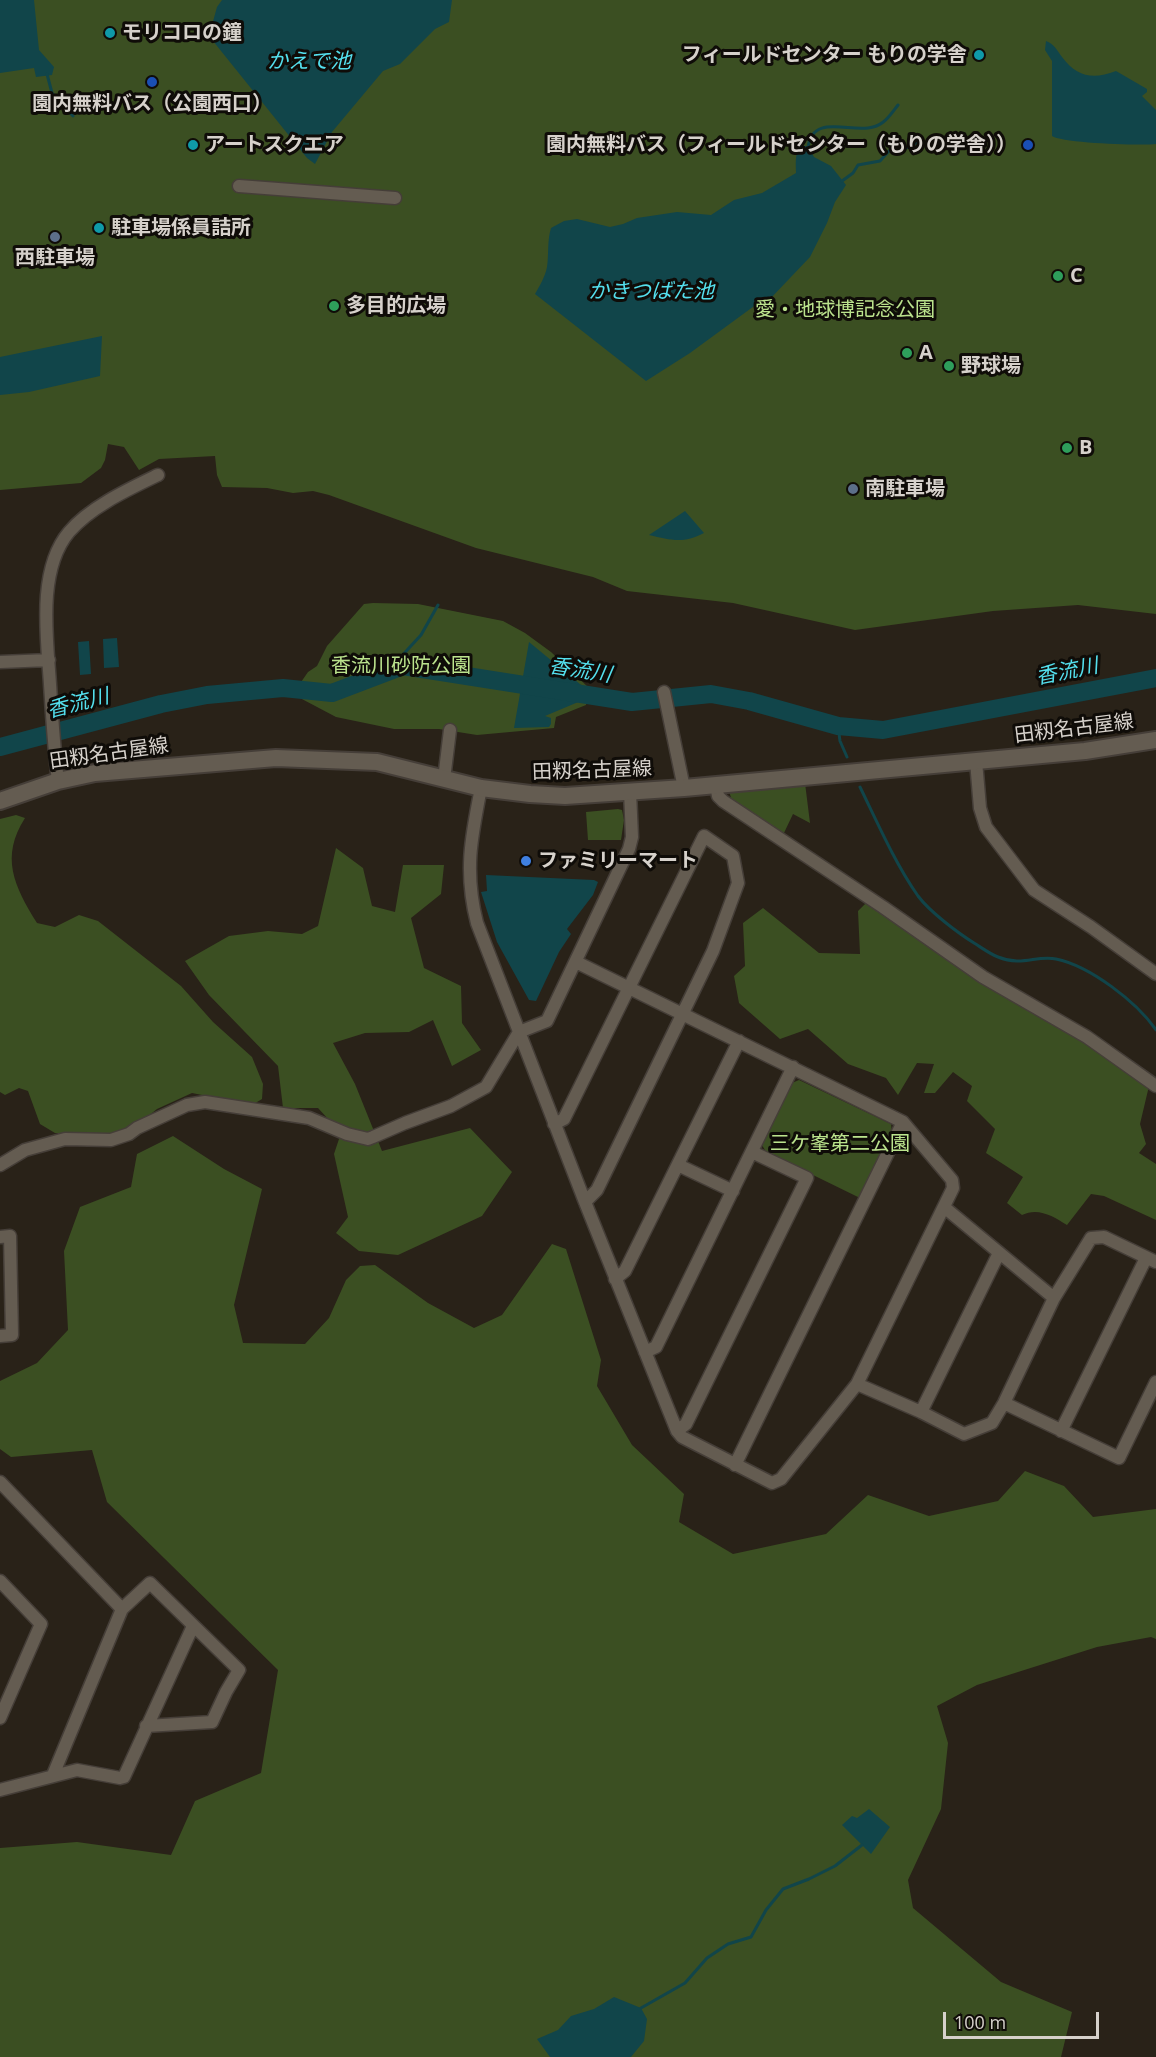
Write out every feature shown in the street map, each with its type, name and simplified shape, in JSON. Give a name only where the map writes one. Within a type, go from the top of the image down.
[{"type":"main road","name":"田籾名古屋線","points":[[0,801],[58,781],[125,770],[276,758],[377,762],[481,788],[564,796],[684,788],[1085,751],[1156,740]]},
{"type":"street","points":[[239,186],[395,198]]},
{"type":"street","points":[[58,781],[54,752],[47,614],[50,579],[59,549],[69,532],[102,505],[158,475]]},
{"type":"street","points":[[0,662],[49,660]]},
{"type":"street","points":[[664,692],[684,788]]},
{"type":"street","points":[[444,779],[450,730]]},
{"type":"street","points":[[976,761],[980,808],[986,827],[1034,890],[1091,927],[1156,974]]},
{"type":"street","points":[[716,785],[718,796],[723,801],[984,977],[1087,1037],[1156,1086]]},
{"type":"street","points":[[481,788],[470,842],[468,865],[477,924],[615,1279],[677,1431],[682,1437],[772,1483],[782,1479],[857,1384],[953,1188],[952,1180],[903,1122],[576,962]]},
{"type":"street","points":[[0,1165],[25,1150],[65,1138],[111,1140],[129,1134],[187,1105],[205,1102],[309,1118],[347,1134],[368,1138],[451,1106],[486,1087],[519,1032],[547,1021],[576,962],[629,849],[632,837],[630,792]]},
{"type":"street","points":[[554,1124],[564,1119],[704,836],[733,856],[738,883],[713,951],[597,1190],[585,1202]]},
{"type":"street","points":[[615,1279],[625,1271],[739,1041]]},
{"type":"street","points":[[645,1352],[656,1347],[793,1067]]},
{"type":"street","points":[[735,1465],[903,1122]]},
{"type":"street","points":[[677,1431],[686,1424],[807,1178],[752,1152]]},
{"type":"street","points":[[678,1165],[733,1191]]},
{"type":"street","points":[[944,1207],[1054,1298]]},
{"type":"street","points":[[0,1237],[10,1236],[12,1335],[0,1336]]},
{"type":"street","points":[[857,1384],[964,1434],[992,1423],[1004,1403],[1054,1298],[1091,1238],[1104,1237],[1151,1260],[1061,1431]]},
{"type":"street","points":[[921,1412],[999,1254]]},
{"type":"street","points":[[1004,1403],[1119,1458],[1156,1382]]},
{"type":"street","points":[[0,1482],[122,1609]]},
{"type":"street","points":[[0,1581],[41,1624],[0,1718]]},
{"type":"street","points":[[53,1775],[122,1609],[150,1583],[239,1670],[212,1722],[146,1726]]},
{"type":"street","points":[[0,1790],[77,1770],[124,1777],[193,1626]]},
{"type":"green space","name":"愛・地球博記念公園","points":[[0,0],[1156,0],[1156,614],[1078,605],[993,611],[855,630],[733,603],[627,591],[593,577],[476,548],[313,491],[293,493],[267,488],[222,487],[217,475],[215,456],[159,459],[139,470],[124,447],[108,444],[101,468],[81,483],[0,490]]},
{"type":"green space","name":"香流川砂防公園","points":[[364,604],[418,604],[503,621],[525,633],[551,652],[589,688],[586,705],[556,717],[554,728],[477,735],[439,729],[394,729],[336,717],[300,698],[299,685],[308,672],[317,666],[327,646]]},
{"type":"green space","points":[[805,783],[810,823],[793,814],[783,835],[732,801],[729,791]]},
{"type":"green space","points":[[622,810],[624,820],[621,840],[588,840],[586,812]]},
{"type":"green space","points":[[16,815],[25,818],[17,832],[13,846],[13,871],[22,896],[37,923],[55,927],[79,915],[98,921],[181,986],[213,1022],[252,1057],[263,1084],[262,1099],[252,1105],[192,1093],[157,1109],[136,1126],[120,1135],[55,1133],[40,1124],[28,1091],[19,1088],[5,1095],[0,1092],[0,819]]},
{"type":"green space","points":[[336,848],[363,868],[372,906],[395,912],[403,865],[444,865],[441,894],[411,918],[424,968],[461,986],[462,1023],[481,1050],[452,1066],[433,1020],[409,1032],[365,1033],[333,1043],[355,1084],[382,1151],[470,1128],[512,1172],[482,1216],[398,1255],[359,1251],[336,1233],[348,1217],[334,1154],[341,1133],[318,1108],[283,1108],[278,1066],[209,995],[185,961],[229,936],[268,931],[302,934],[318,926]]},
{"type":"green space","points":[[867,902],[1084,1040],[1149,1086],[1140,1124],[1146,1144],[1139,1153],[1156,1164],[1156,1220],[1104,1196],[1091,1194],[1067,1225],[1040,1212],[1022,1215],[1007,1203],[1023,1177],[986,1153],[995,1129],[967,1101],[972,1086],[953,1072],[935,1093],[924,1093],[934,1064],[917,1063],[898,1095],[886,1078],[848,1064],[808,1029],[780,1039],[739,1003],[734,976],[745,966],[743,923],[763,908],[819,953],[860,954],[858,911]]},
{"type":"green space","name":"三ケ峯第二公園","points":[[799,1080],[891,1124],[892,1132],[860,1198],[766,1152],[762,1145],[792,1083]]},
{"type":"green space","points":[[173,1136],[224,1169],[262,1189],[234,1305],[243,1343],[305,1344],[329,1318],[346,1280],[360,1266],[375,1265],[428,1303],[474,1328],[502,1315],[552,1244],[566,1249],[601,1360],[597,1386],[632,1445],[684,1494],[679,1522],[733,1554],[826,1534],[868,1495],[929,1516],[998,1501],[1025,1471],[1064,1486],[1093,1517],[1156,1509],[1156,1639],[1151,1637],[1097,1647],[977,1685],[937,1706],[948,1743],[941,1809],[908,1880],[913,1908],[1001,1982],[1072,2012],[1061,2057],[0,2057],[0,1848],[77,1842],[171,1855],[195,1801],[261,1773],[278,1670],[107,1502],[92,1450],[11,1457],[0,1449],[0,1381],[37,1363],[68,1330],[64,1251],[80,1207],[131,1187],[137,1154]]},
{"type":"water","points":[[0,0],[34,0],[39,50],[54,67],[52,75],[36,77],[34,68],[0,73]]},
{"type":"water","name":"かえで池","points":[[222,0],[452,0],[449,22],[435,29],[400,64],[383,71],[332,132],[315,164],[307,158],[209,36],[217,7]]},
{"type":"water","points":[[1046,41],[1080,73],[1093,76],[1116,71],[1147,89],[1142,96],[1156,110],[1156,144],[1085,142],[1052,136],[1052,61],[1045,50]]},
{"type":"water","name":"かきつばた池","points":[[802,146],[808,146],[814,157],[831,166],[846,185],[835,202],[810,257],[770,299],[761,301],[690,353],[646,381],[535,294],[546,271],[551,228],[564,221],[577,219],[610,227],[637,218],[677,212],[711,215],[734,200],[762,193],[796,173],[797,155]]},
{"type":"water","points":[[102,336],[100,376],[29,392],[0,395],[0,357]]},
{"type":"water","points":[[685,511],[704,533],[683,540],[649,535]]},
{"type":"water","points":[[117,638],[119,667],[104,668],[103,639]]},
{"type":"water","points":[[89,641],[91,674],[80,675],[78,642]]},
{"type":"water","points":[[529,642],[586,689],[583,700],[545,716],[551,718],[549,727],[514,728]]},
{"type":"water","points":[[486,875],[598,882],[593,895],[567,929],[571,934],[559,952],[536,1001],[529,1000],[497,942],[481,892],[487,891]]},
{"type":"water","points":[[869,1809],[890,1827],[871,1854],[842,1825],[852,1816],[857,1818]]},
{"type":"water","points":[[614,1997],[641,2008],[647,2019],[644,2041],[631,2057],[550,2057],[537,2039],[558,2030],[571,2016],[594,2009]]},
{"type":"waterway","points":[[47,74],[52,93],[73,116]]},
{"type":"waterway","points":[[808,148],[811,137],[825,127],[877,126],[898,105]]},
{"type":"waterway","points":[[842,181],[853,173],[858,165],[880,161],[889,151],[902,150],[916,143]]},
{"type":"waterway","points":[[386,673],[421,635],[438,605]]},
{"type":"waterway","name":"香流川","points":[[0,747],[161,704],[207,695],[283,688],[332,693],[403,666],[632,702],[711,694],[749,701],[838,726],[883,730],[1156,678]]},
{"type":"waterway","points":[[838,726],[840,741],[847,757]]},
{"type":"waterway","points":[[860,787],[887,843],[918,896],[944,922],[998,957],[1014,961],[1049,958],[1083,969],[1125,997],[1156,1030]]},
{"type":"waterway","points":[[641,2008],[685,1983],[707,1958],[728,1944],[751,1937],[766,1910],[783,1889],[835,1866],[862,1845]]},
{"type":"place","name":"モリコロの鐘","points":[[110,33]]},
{"type":"place","name":"フィールドセンター もりの学舎","points":[[979,55]]},
{"type":"place","name":"園内無料バス（公園西口）","points":[[152,82]]},
{"type":"place","name":"アートスクエア","points":[[193,145]]},
{"type":"place","name":"園内無料バス（フィールドセンター（もりの学舎））","points":[[1028,145]]},
{"type":"place","name":"駐車場係員詰所","points":[[99,228]]},
{"type":"place","name":"西駐車場","points":[[55,237]]},
{"type":"place","name":"C","points":[[1058,276]]},
{"type":"place","name":"多目的広場","points":[[334,306]]},
{"type":"place","name":"A","points":[[907,353]]},
{"type":"place","name":"野球場","points":[[949,366]]},
{"type":"place","name":"B","points":[[1067,448]]},
{"type":"place","name":"南駐車場","points":[[853,489]]},
{"type":"place","name":"ファミリーマート","points":[[526,861]]}]
